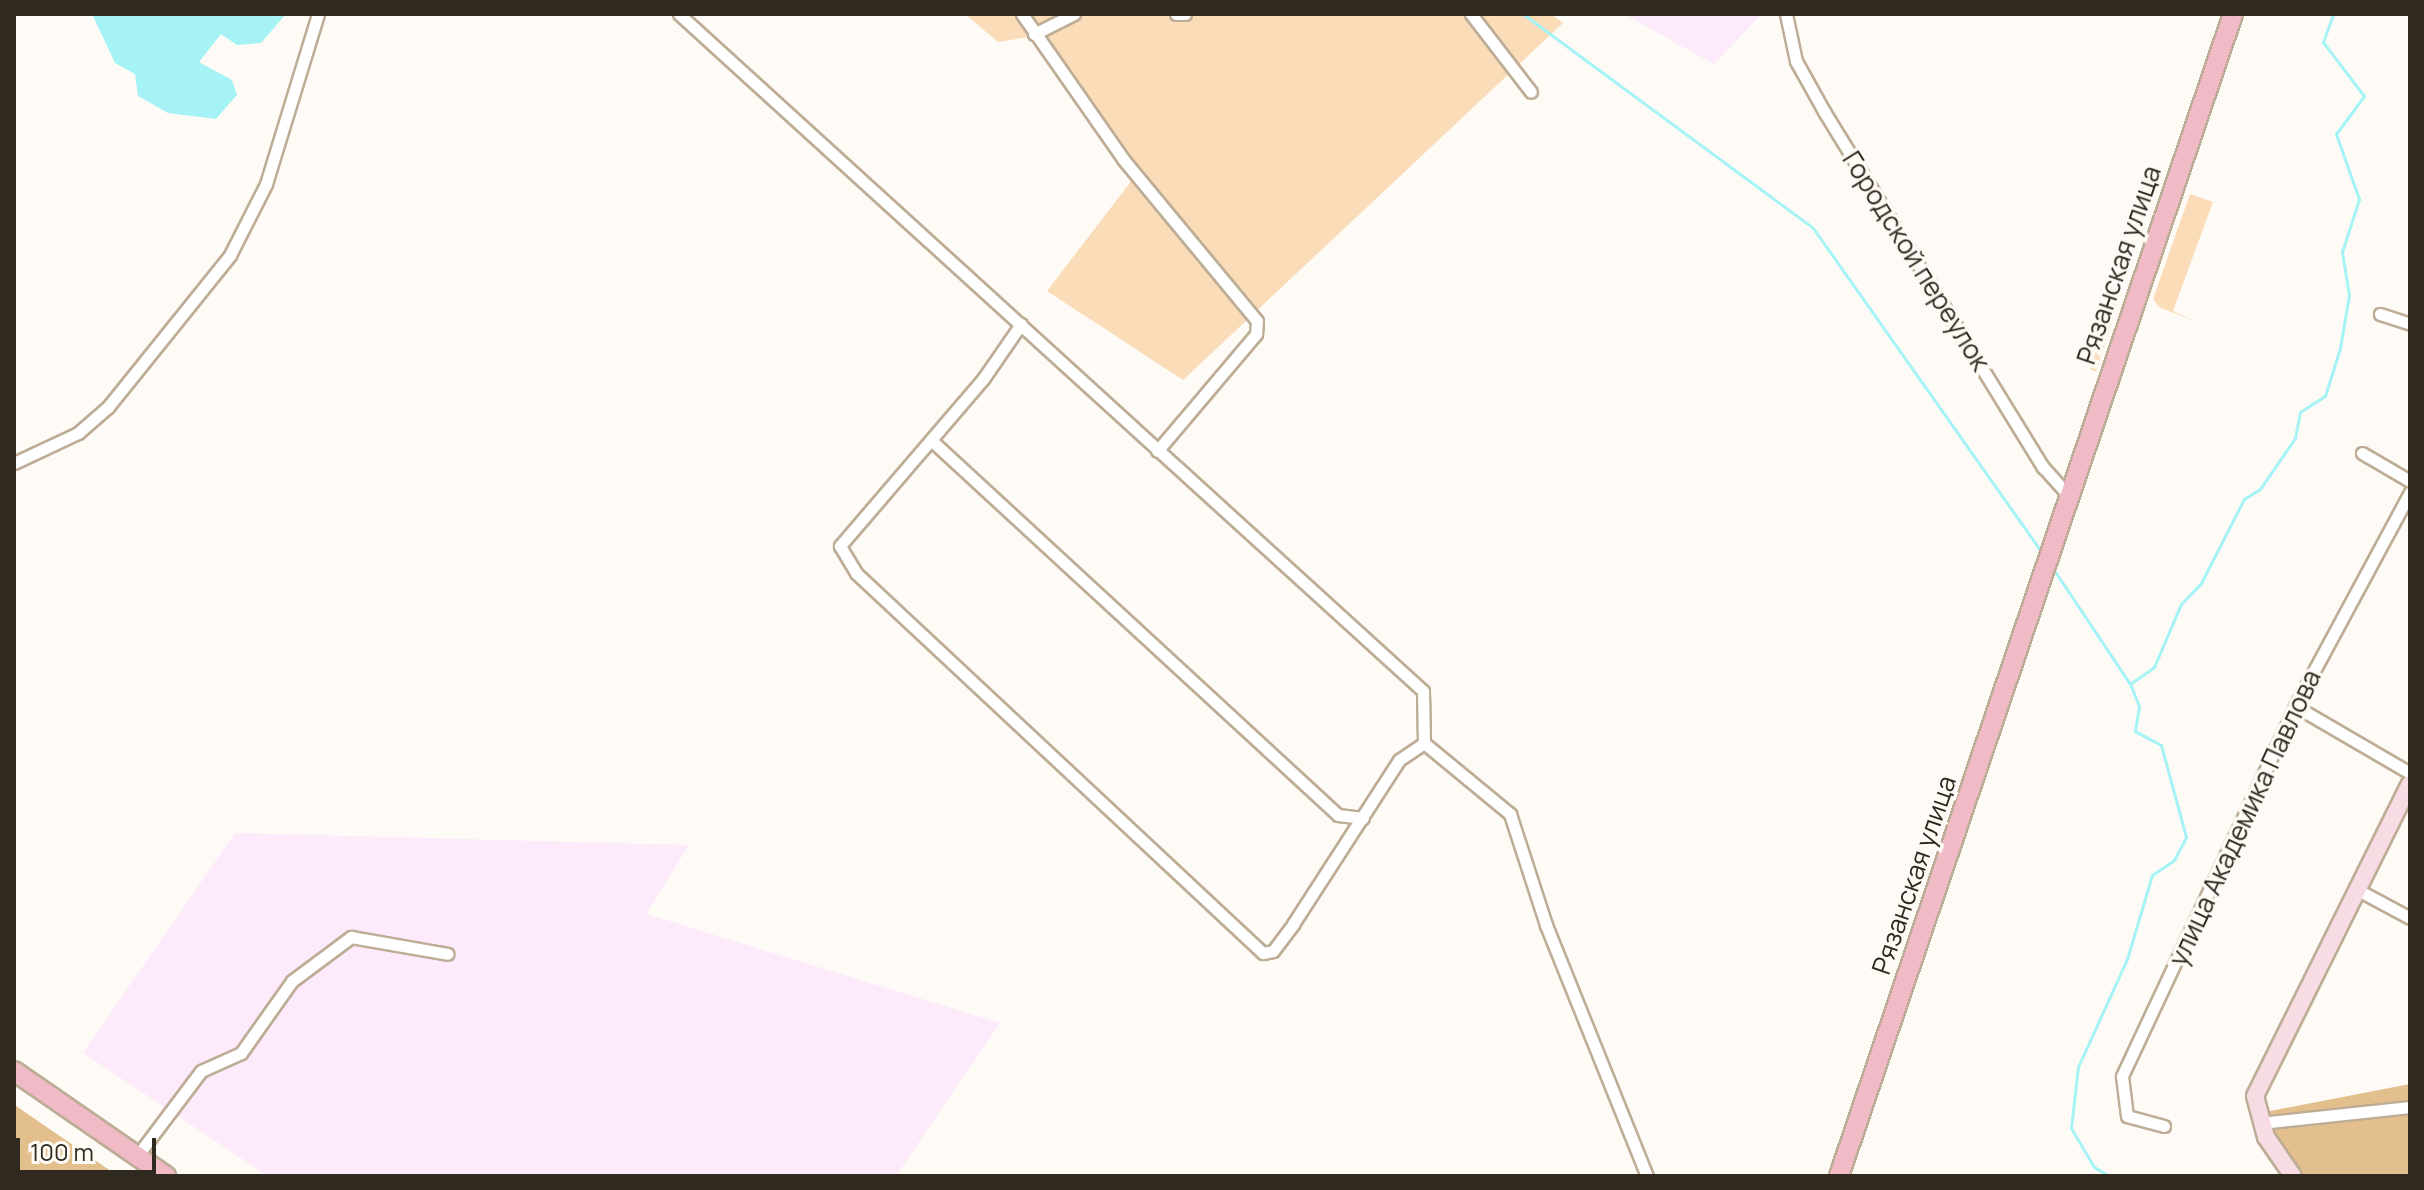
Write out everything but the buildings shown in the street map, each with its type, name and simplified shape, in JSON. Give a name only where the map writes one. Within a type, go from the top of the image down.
[{"type":"main road","name":"Рязанская улица","points":[[1839,1176],[2233,14]]},
{"type":"main road","points":[[14,1071],[166,1176]]},
{"type":"street","points":[[14,463],[78,433],[108,407],[230,255],[266,184],[318,14]]},
{"type":"street","points":[[679,14],[1423,691],[1424,743],[1510,814],[1546,925],[1647,1176]]},
{"type":"street","points":[[1022,14],[1115,148],[1257,321],[1256,334],[1157,451]]},
{"type":"street","points":[[1034,34],[1074,14]]},
{"type":"street","points":[[1176,14],[1185,14]]},
{"type":"street","points":[[1471,14],[1531,92]]},
{"type":"street","name":"Городской переулок","points":[[1786,14],[1796,61],[1825,113],[2043,467],[2069,496]]},
{"type":"street","points":[[2380,314],[2410,324]]},
{"type":"street","points":[[1021,324],[931,440],[840,546],[841,555],[1263,953],[1273,951],[1399,760],[1424,743]]},
{"type":"street","points":[[931,440],[1338,815],[1363,818]]},
{"type":"street","points":[[2362,453],[2410,481]]},
{"type":"street","name":"улица Академика Павлова","points":[[2164,1126],[2127,1116],[2122,1076],[2295,706],[2410,492]]},
{"type":"street","points":[[2295,706],[2410,773]]},
{"type":"street","points":[[2293,1176],[2260,1123],[2255,1096],[2277,1043],[2410,784]]},
{"type":"street","points":[[2356,889],[2410,918]]},
{"type":"street","points":[[137,1156],[201,1071],[241,1053],[292,981],[351,937],[448,954]]},
{"type":"street","points":[[2260,1123],[2410,1107]]},
{"type":"shaded area","points":[[965,14],[1551,14],[1563,23],[1183,380],[1047,291],[1132,180],[1041,35],[998,42]]},
{"type":"shaded area","points":[[1624,14],[1762,14],[1714,64]]},
{"type":"shaded area","points":[[2190,194],[2213,202],[2173,311],[2194,321],[2159,307],[2153,299]]},
{"type":"shaded area","points":[[2119,281],[2125,283],[2096,371],[2090,369]]},
{"type":"shaded area","points":[[235,833],[689,845],[646,914],[1000,1023],[896,1176],[268,1176],[83,1053]]},
{"type":"shaded area","points":[[2410,1084],[2410,1176],[2302,1176],[2255,1114]]},
{"type":"shaded area","points":[[14,1104],[118,1176],[25,1176],[14,1169]]},
{"type":"water","points":[[92,14],[286,14],[261,43],[237,45],[221,34],[199,62],[232,80],[237,95],[216,119],[168,113],[138,96],[135,74],[115,63]]},
{"type":"waterway","points":[[1523,14],[1813,228],[2043,554]]},
{"type":"waterway","points":[[2109,1176],[2094,1167],[2071,1128],[2078,1067],[2127,959],[2152,875],[2174,860],[2186,837],[2161,745],[2135,731],[2139,706],[2130,684],[2154,667],[2181,604],[2201,583],[2244,499],[2260,489],[2295,438],[2300,412],[2325,396],[2340,348],[2349,295],[2342,252],[2359,199],[2336,134],[2364,96],[2323,42],[2333,14]]},
{"type":"waterway","points":[[2052,567],[2130,684]]}]
